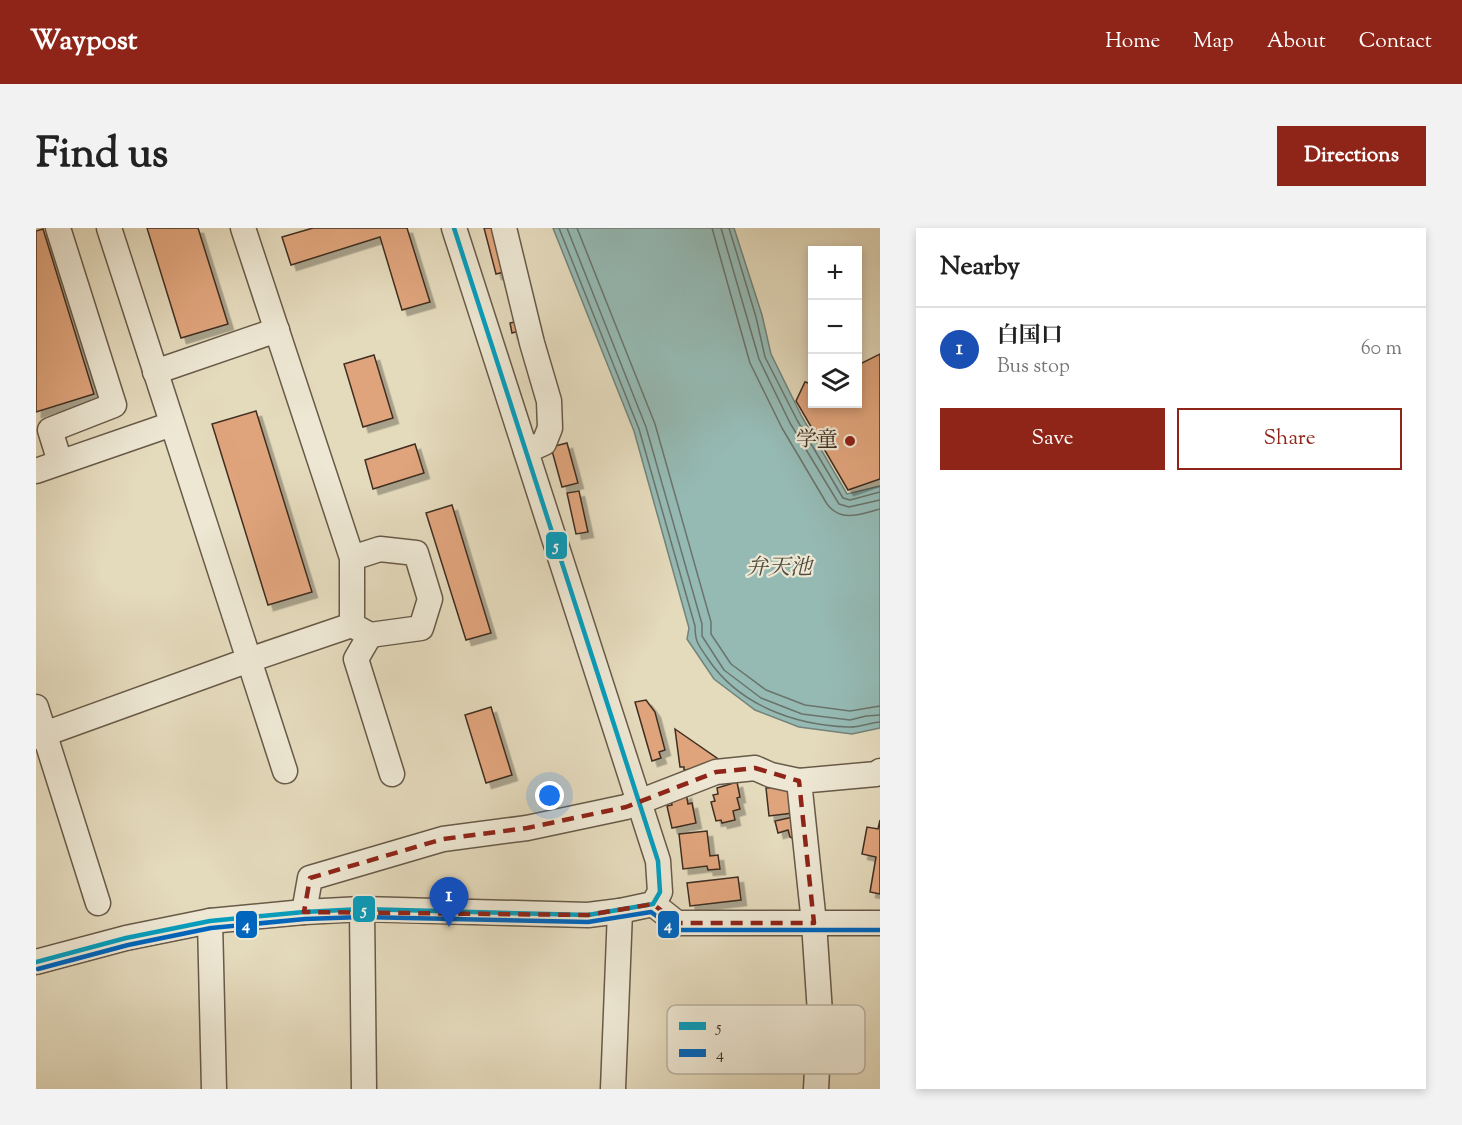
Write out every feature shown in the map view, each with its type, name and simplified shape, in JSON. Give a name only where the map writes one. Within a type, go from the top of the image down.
[{"type":"street","points":[[58,228],[114,405],[50,430],[60,462]]},
{"type":"street","points":[[109,228],[285,771]]},
{"type":"street","points":[[243,228],[352,558],[361,630],[356,659],[392,774]]},
{"type":"street","points":[[36,962],[126,938],[210,921],[362,909],[588,915],[653,904],[660,892],[658,861],[454,228]]},
{"type":"street","points":[[504,228],[549,401],[550,428],[544,443],[526,451]]},
{"type":"street","points":[[155,372],[277,330]]},
{"type":"street","points":[[36,471],[172,424]]},
{"type":"street","points":[[40,736],[249,660],[361,630],[421,628],[430,599],[416,554],[380,549],[352,558]]},
{"type":"street","points":[[36,707],[40,736],[98,903]]},
{"type":"street","points":[[304,912],[310,878],[443,839],[527,828],[626,807],[716,772],[755,768],[771,775],[799,781],[876,774],[880,771]]},
{"type":"street","points":[[799,781],[814,923],[819,1005]]},
{"type":"street","points":[[653,904],[677,923],[880,923]]},
{"type":"street","points":[[362,909],[364,1089]]},
{"type":"street","points":[[613,1089],[620,911]]},
{"type":"street","points":[[210,921],[214,1089]]},
{"type":"street","points":[[816,1089],[817,1074]]},
{"type":"highlighted area","points":[[755,768],[799,781],[814,923],[677,923],[653,904],[588,915],[304,912],[310,878],[443,839],[527,828],[626,807],[716,772]]},
{"type":"water","name":"弁天池","points":[[553,228],[734,228],[762,315],[771,354],[802,417],[847,494],[880,486],[880,728],[852,734],[799,727],[755,710],[714,679],[687,639],[689,628],[634,431]]},
{"type":"building","points":[[147,228],[198,228],[228,324],[181,338]]},
{"type":"building","points":[[313,228],[407,228],[430,302],[402,310],[380,237],[291,265],[282,237]]},
{"type":"building","points":[[484,228],[497,228],[508,271],[496,274]]},
{"type":"building","points":[[43,229],[94,394],[36,412],[36,231]]},
{"type":"building","points":[[523,320],[526,329],[512,333],[510,323]]},
{"type":"building","name":"学童","points":[[880,354],[880,479],[848,490],[796,401],[805,382],[808,383],[808,408],[862,408],[862,363]]},
{"type":"building","points":[[374,355],[393,418],[363,427],[344,364]]},
{"type":"building","points":[[256,411],[312,592],[268,605],[212,424]]},
{"type":"building","points":[[567,443],[578,483],[562,487],[551,447]]},
{"type":"building","points":[[415,444],[424,473],[373,489],[365,460]]},
{"type":"building","points":[[579,491],[588,532],[576,534],[567,493]]},
{"type":"building","points":[[452,505],[491,633],[466,640],[426,513]]},
{"type":"building","points":[[646,700],[655,712],[665,750],[659,752],[661,758],[652,761],[635,702]]},
{"type":"building","points":[[491,707],[512,775],[486,783],[465,715]]},
{"type":"building","points":[[675,729],[727,765],[684,770],[684,767],[680,767]]},
{"type":"building","points":[[737,782],[740,809],[733,811],[735,820],[722,823],[721,820],[716,821],[711,802],[715,801],[713,795],[718,794],[717,788]]},
{"type":"building","points":[[790,786],[793,813],[769,816],[766,788]]},
{"type":"building","points":[[686,793],[688,804],[692,803],[696,823],[672,828],[667,806],[672,805],[671,801]]},
{"type":"building","points":[[793,817],[794,839],[790,837],[788,830],[778,833],[775,821]]},
{"type":"building","points":[[880,820],[880,894],[870,892],[876,857],[862,854],[867,827],[878,829]]},
{"type":"building","points":[[707,831],[710,856],[718,855],[720,869],[708,870],[707,866],[683,869],[679,834]]},
{"type":"building","points":[[738,877],[741,900],[690,906],[687,883]]},
{"type":"transit line","name":"5","points":[[36,962],[126,938],[210,921],[362,909],[588,915],[653,904],[660,892],[658,861],[454,228]]},
{"type":"transit line","name":"4","points":[[38,969],[128,945],[211,928],[305,919],[362,917],[588,922],[651,912],[676,930],[880,930]]},
{"type":"place","name":"学童","points":[[850,441]]},
{"type":"place","name":"白国口","points":[[449,927]]}]
